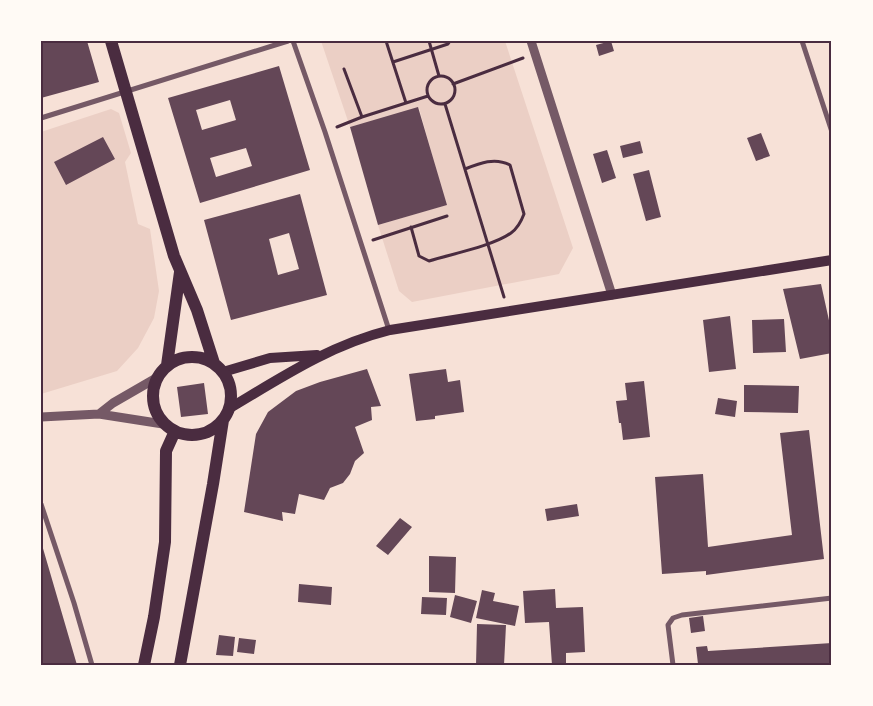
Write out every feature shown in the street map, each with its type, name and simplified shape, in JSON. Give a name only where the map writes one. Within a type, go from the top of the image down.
[{"type":"main road","points":[[111,41],[180,272],[197,310],[218,368],[229,383],[231,395],[230,408],[216,428],[201,434],[185,435],[174,432],[163,424],[156,413],[153,389],[158,377],[168,365],[178,359],[190,357],[203,358],[218,368],[270,358],[321,355]]},
{"type":"main road","points":[[230,408],[321,355],[364,336],[390,330],[832,260]]},
{"type":"main road","points":[[168,365],[180,272]]},
{"type":"main road","points":[[180,665],[223,420]]},
{"type":"main road","points":[[144,665],[154,617],[165,542],[166,450],[174,432]]},
{"type":"street","points":[[41,118],[288,41]]},
{"type":"street","points":[[293,41],[390,330]]},
{"type":"street","points":[[531,41],[612,295]]},
{"type":"street","points":[[802,41],[832,132]]},
{"type":"street","points":[[99,414],[158,377]]},
{"type":"street","points":[[41,417],[99,414],[163,424]]},
{"type":"street","points":[[41,504],[74,603],[92,665]]},
{"type":"street","points":[[673,665],[668,625],[673,618],[682,615],[832,598]]},
{"type":"path","points":[[386,41],[406,103]]},
{"type":"path","points":[[429,41],[439,76]]},
{"type":"path","points":[[393,62],[448,44],[450,41]]},
{"type":"path","points":[[453,84],[535,54]]},
{"type":"path","points":[[344,69],[362,117]]},
{"type":"path","points":[[439,76],[453,84],[454,96],[445,104],[435,103],[428,96],[427,86],[434,78],[439,76]]},
{"type":"path","points":[[325,132],[362,117],[428,96]]},
{"type":"path","points":[[445,104],[508,311]]},
{"type":"path","points":[[411,227],[419,256],[429,261],[488,243],[510,234],[520,224],[524,214],[510,165],[500,160],[482,163],[465,169]]},
{"type":"path","points":[[361,244],[447,216]]},
{"type":"shaded area","points":[[321,41],[505,41],[573,248],[559,274],[412,302],[399,291],[378,225],[446,205],[419,108],[350,127]]},
{"type":"shaded area","points":[[111,109],[119,113],[131,153],[125,162],[138,224],[150,229],[159,291],[154,318],[138,348],[117,371],[41,394],[41,132]]},
{"type":"building","points":[[41,41],[87,41],[99,82],[41,98]]},
{"type":"building","points":[[611,41],[614,51],[599,56],[596,45]]},
{"type":"building","points":[[279,66],[310,170],[200,203],[168,98]],"holes":[[[230,100],[236,120],[202,130],[196,110]],[[246,148],[252,166],[216,177],[210,158]]]},
{"type":"building","points":[[418,107],[447,205],[378,225],[350,127]]},
{"type":"building","points":[[761,133],[770,156],[756,161],[747,138]]},
{"type":"building","points":[[103,137],[115,159],[66,185],[54,162]]},
{"type":"building","points":[[640,141],[643,153],[623,158],[620,146]]},
{"type":"building","points":[[607,150],[616,178],[602,183],[593,154]]},
{"type":"building","points":[[649,170],[661,217],[646,221],[633,174]]},
{"type":"building","points":[[300,194],[327,295],[231,320],[204,220]],"holes":[[[289,233],[299,269],[278,275],[269,239]]]},
{"type":"building","points":[[821,284],[832,334],[832,353],[800,359],[783,289]]},
{"type":"building","points":[[730,316],[736,369],[709,372],[703,320]]},
{"type":"building","points":[[784,319],[786,352],[753,353],[752,320]]},
{"type":"building","points":[[367,369],[381,406],[371,407],[372,420],[355,427],[364,453],[355,461],[350,474],[343,483],[330,488],[324,500],[299,494],[295,514],[282,512],[283,521],[244,512],[256,434],[268,412],[296,391]]},
{"type":"building","points":[[446,369],[448,382],[460,380],[464,412],[435,416],[435,419],[416,421],[409,374]]},
{"type":"building","points":[[644,381],[650,437],[623,440],[616,401],[627,400],[625,383]]},
{"type":"building","points":[[204,383],[208,414],[181,417],[177,387]]},
{"type":"building","points":[[744,385],[799,386],[798,413],[744,412]]},
{"type":"building","points":[[718,398],[737,401],[735,417],[715,414]]},
{"type":"building","points":[[809,430],[824,559],[706,575],[706,571],[662,574],[655,477],[703,474],[708,547],[792,535],[780,433]]},
{"type":"building","points":[[577,504],[579,516],[547,521],[545,509]]},
{"type":"building","points":[[400,518],[412,527],[388,555],[376,546]]},
{"type":"building","points":[[42,545],[77,665],[41,665]]},
{"type":"building","points":[[429,556],[456,557],[455,593],[429,592]]},
{"type":"building","points":[[299,584],[332,587],[331,605],[298,602]]},
{"type":"building","points":[[555,589],[556,608],[583,607],[585,652],[566,653],[566,665],[552,665],[549,622],[525,623],[523,591]]},
{"type":"building","points":[[482,590],[495,593],[493,601],[519,606],[515,626],[476,618]]},
{"type":"building","points":[[455,595],[477,601],[471,623],[450,617]]},
{"type":"building","points":[[422,597],[447,598],[446,615],[421,614]]},
{"type":"building","points":[[703,616],[705,631],[691,633],[689,618]]},
{"type":"building","points":[[477,624],[506,625],[504,665],[476,665]]},
{"type":"building","points":[[219,635],[235,637],[233,656],[216,655]]},
{"type":"building","points":[[239,638],[256,640],[254,654],[237,652]]},
{"type":"building","points":[[832,643],[832,665],[698,664],[696,647],[707,646],[708,651]]}]
